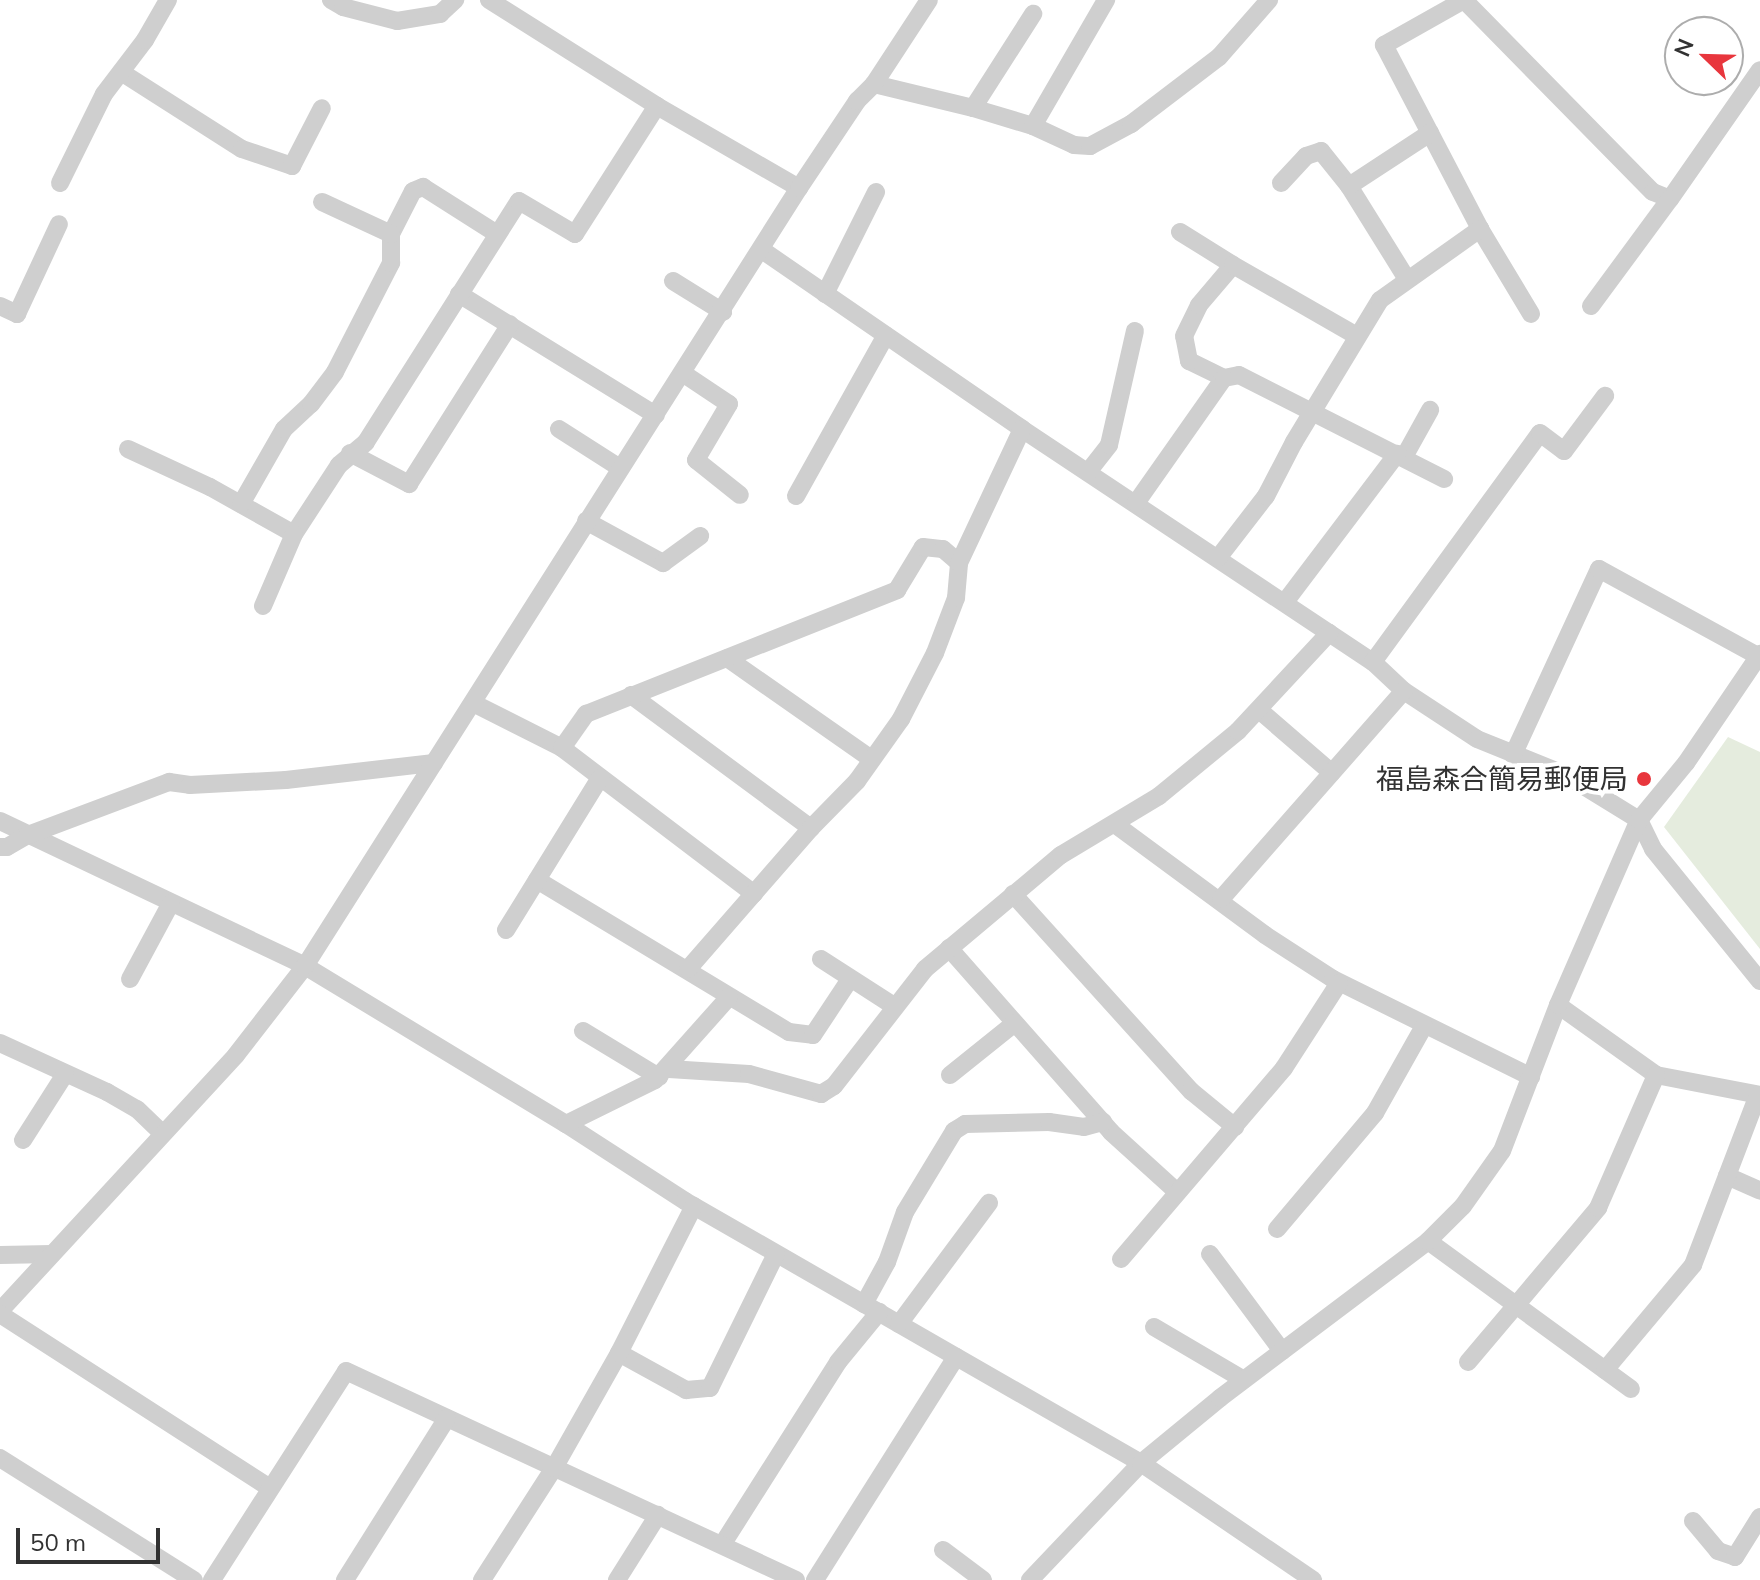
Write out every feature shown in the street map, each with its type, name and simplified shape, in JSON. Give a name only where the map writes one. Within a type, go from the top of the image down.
[{"type":"street","points":[[60,183],[104,94],[168,0]]},
{"type":"street","points":[[331,0],[356,11],[397,21],[423,20],[440,14],[455,0]]},
{"type":"street","points":[[489,0],[657,106],[799,188]]},
{"type":"street","points":[[270,1488],[0,1312],[236,1055],[305,966],[586,521],[684,374],[799,188],[857,101],[874,84],[929,0]]},
{"type":"street","points":[[1033,126],[1106,0]]},
{"type":"street","points":[[874,84],[973,108],[1033,126],[1074,145],[1090,146],[1131,124],[1219,57],[1269,0]]},
{"type":"street","points":[[1531,314],[1480,229],[1384,45],[1464,0],[1653,192],[1670,199]]},
{"type":"street","points":[[973,108],[1033,14]]},
{"type":"street","points":[[1591,306],[1760,70]]},
{"type":"street","points":[[121,72],[217,130],[242,149],[292,166],[322,108]]},
{"type":"street","points":[[263,606],[294,534],[350,453],[366,442],[519,201],[575,234],[657,106]]},
{"type":"street","points":[[1349,186],[1430,133]]},
{"type":"street","points":[[1281,183],[1306,156],[1321,151],[1349,186],[1407,279]]},
{"type":"street","points":[[241,504],[284,429],[311,404],[335,372],[391,263],[391,234],[413,191],[423,187],[497,234]]},
{"type":"street","points":[[825,294],[876,192]]},
{"type":"street","points":[[322,202],[391,234]]},
{"type":"street","points":[[0,306],[17,314],[59,224]]},
{"type":"street","points":[[1218,558],[1266,496],[1312,411],[1380,300],[1480,229]]},
{"type":"street","points":[[1180,232],[1357,336]]},
{"type":"street","points":[[762,250],[1022,429],[1373,662],[1404,691],[1477,739],[1566,775],[1639,820],[1653,849],[1760,981]]},
{"type":"street","points":[[1233,265],[1199,305],[1184,336],[1189,361],[1224,378],[1239,375],[1444,479]]},
{"type":"street","points":[[673,281],[723,312]]},
{"type":"street","points":[[459,294],[656,415]]},
{"type":"street","points":[[350,453],[409,484],[510,324]]},
{"type":"street","points":[[1088,472],[1109,445],[1135,331]]},
{"type":"street","points":[[796,496],[886,335]]},
{"type":"street","points":[[684,374],[729,404],[696,460],[740,495]]},
{"type":"street","points":[[1136,503],[1224,378]]},
{"type":"street","points":[[1373,662],[1540,433],[1564,451],[1605,396]]},
{"type":"street","points":[[1285,602],[1401,456],[1430,410]]},
{"type":"street","points":[[559,429],[620,468]]},
{"type":"street","points":[[688,969],[811,828],[857,781],[901,719],[935,653],[956,598],[959,563],[1022,429]]},
{"type":"street","points":[[128,449],[241,504],[294,534]]},
{"type":"street","points":[[586,521],[663,563],[700,536]]},
{"type":"street","points":[[562,748],[586,714],[897,590],[923,547],[943,549],[959,563]]},
{"type":"street","points":[[1030,1580],[1141,1463],[1244,1380],[1428,1241],[1463,1206],[1502,1151],[1558,1005],[1639,820],[1686,763],[1759,655],[1599,569],[1513,755]]},
{"type":"street","points":[[583,1031],[664,1073],[749,1074],[821,1094],[834,1086],[894,1006],[949,948],[1061,855],[1116,825],[1159,796],[1259,710],[1329,633]]},
{"type":"street","points":[[727,658],[871,759]]},
{"type":"street","points":[[1221,899],[1404,691]]},
{"type":"street","points":[[631,695],[811,828]]},
{"type":"street","points":[[473,703],[562,748],[754,894]]},
{"type":"street","points":[[1259,710],[1332,773]]},
{"type":"street","points":[[0,847],[7,847],[28,835],[169,782],[190,785],[286,780],[434,763]]},
{"type":"street","points":[[506,930],[600,778]]},
{"type":"street","points":[[0,821],[305,966],[566,1124],[694,1206],[1141,1463],[1289,1573],[1313,1580]]},
{"type":"street","points":[[1116,825],[1221,899],[1265,935],[1339,983],[1531,1077]]},
{"type":"street","points":[[537,880],[789,1032],[813,1035],[850,979]]},
{"type":"street","points":[[1013,894],[1191,1091],[1235,1127]]},
{"type":"street","points":[[130,979],[171,903]]},
{"type":"street","points":[[949,948],[1103,1122],[1176,1191]]},
{"type":"street","points":[[821,959],[894,1006]]},
{"type":"street","points":[[1121,1259],[1284,1068],[1339,983]]},
{"type":"street","points":[[566,1124],[664,1073],[729,997]]},
{"type":"street","points":[[1558,1005],[1656,1075],[1759,1095],[1693,1265],[1605,1370]]},
{"type":"street","points":[[950,1075],[1015,1023]]},
{"type":"street","points":[[1277,1229],[1375,1113],[1424,1026]]},
{"type":"street","points":[[0,1044],[137,1109],[162,1133]]},
{"type":"street","points":[[23,1140],[65,1074]]},
{"type":"street","points":[[1468,1362],[1598,1208],[1656,1075]]},
{"type":"street","points":[[722,1545],[871,1308],[905,1212],[954,1131],[965,1124],[1049,1122],[1084,1127],[1103,1122]]},
{"type":"street","points":[[1727,1176],[1760,1191]]},
{"type":"street","points":[[899,1324],[989,1203]]},
{"type":"street","points":[[482,1580],[554,1468],[619,1353],[694,1206]]},
{"type":"street","points":[[1428,1241],[1631,1389]]},
{"type":"street","points":[[0,1255],[52,1254]]},
{"type":"street","points":[[619,1353],[686,1390],[710,1388],[776,1254]]},
{"type":"street","points":[[1210,1254],[1282,1351]]},
{"type":"street","points":[[1154,1327],[1244,1380]]},
{"type":"street","points":[[815,1580],[956,1357]]},
{"type":"street","points":[[212,1580],[346,1371],[796,1580]]},
{"type":"street","points":[[345,1580],[447,1418]]},
{"type":"street","points":[[0,1458],[194,1580]]},
{"type":"street","points":[[617,1580],[658,1515]]},
{"type":"street","points":[[1693,1521],[1718,1551],[1735,1557],[1760,1517]]},
{"type":"street","points":[[943,1550],[983,1580]]},
{"type":"shaded area","points":[[1728,737],[1760,752],[1760,949],[1664,827]]},
{"type":"place","name":"福島森合簡易郵便局","points":[[1644,779]]}]
